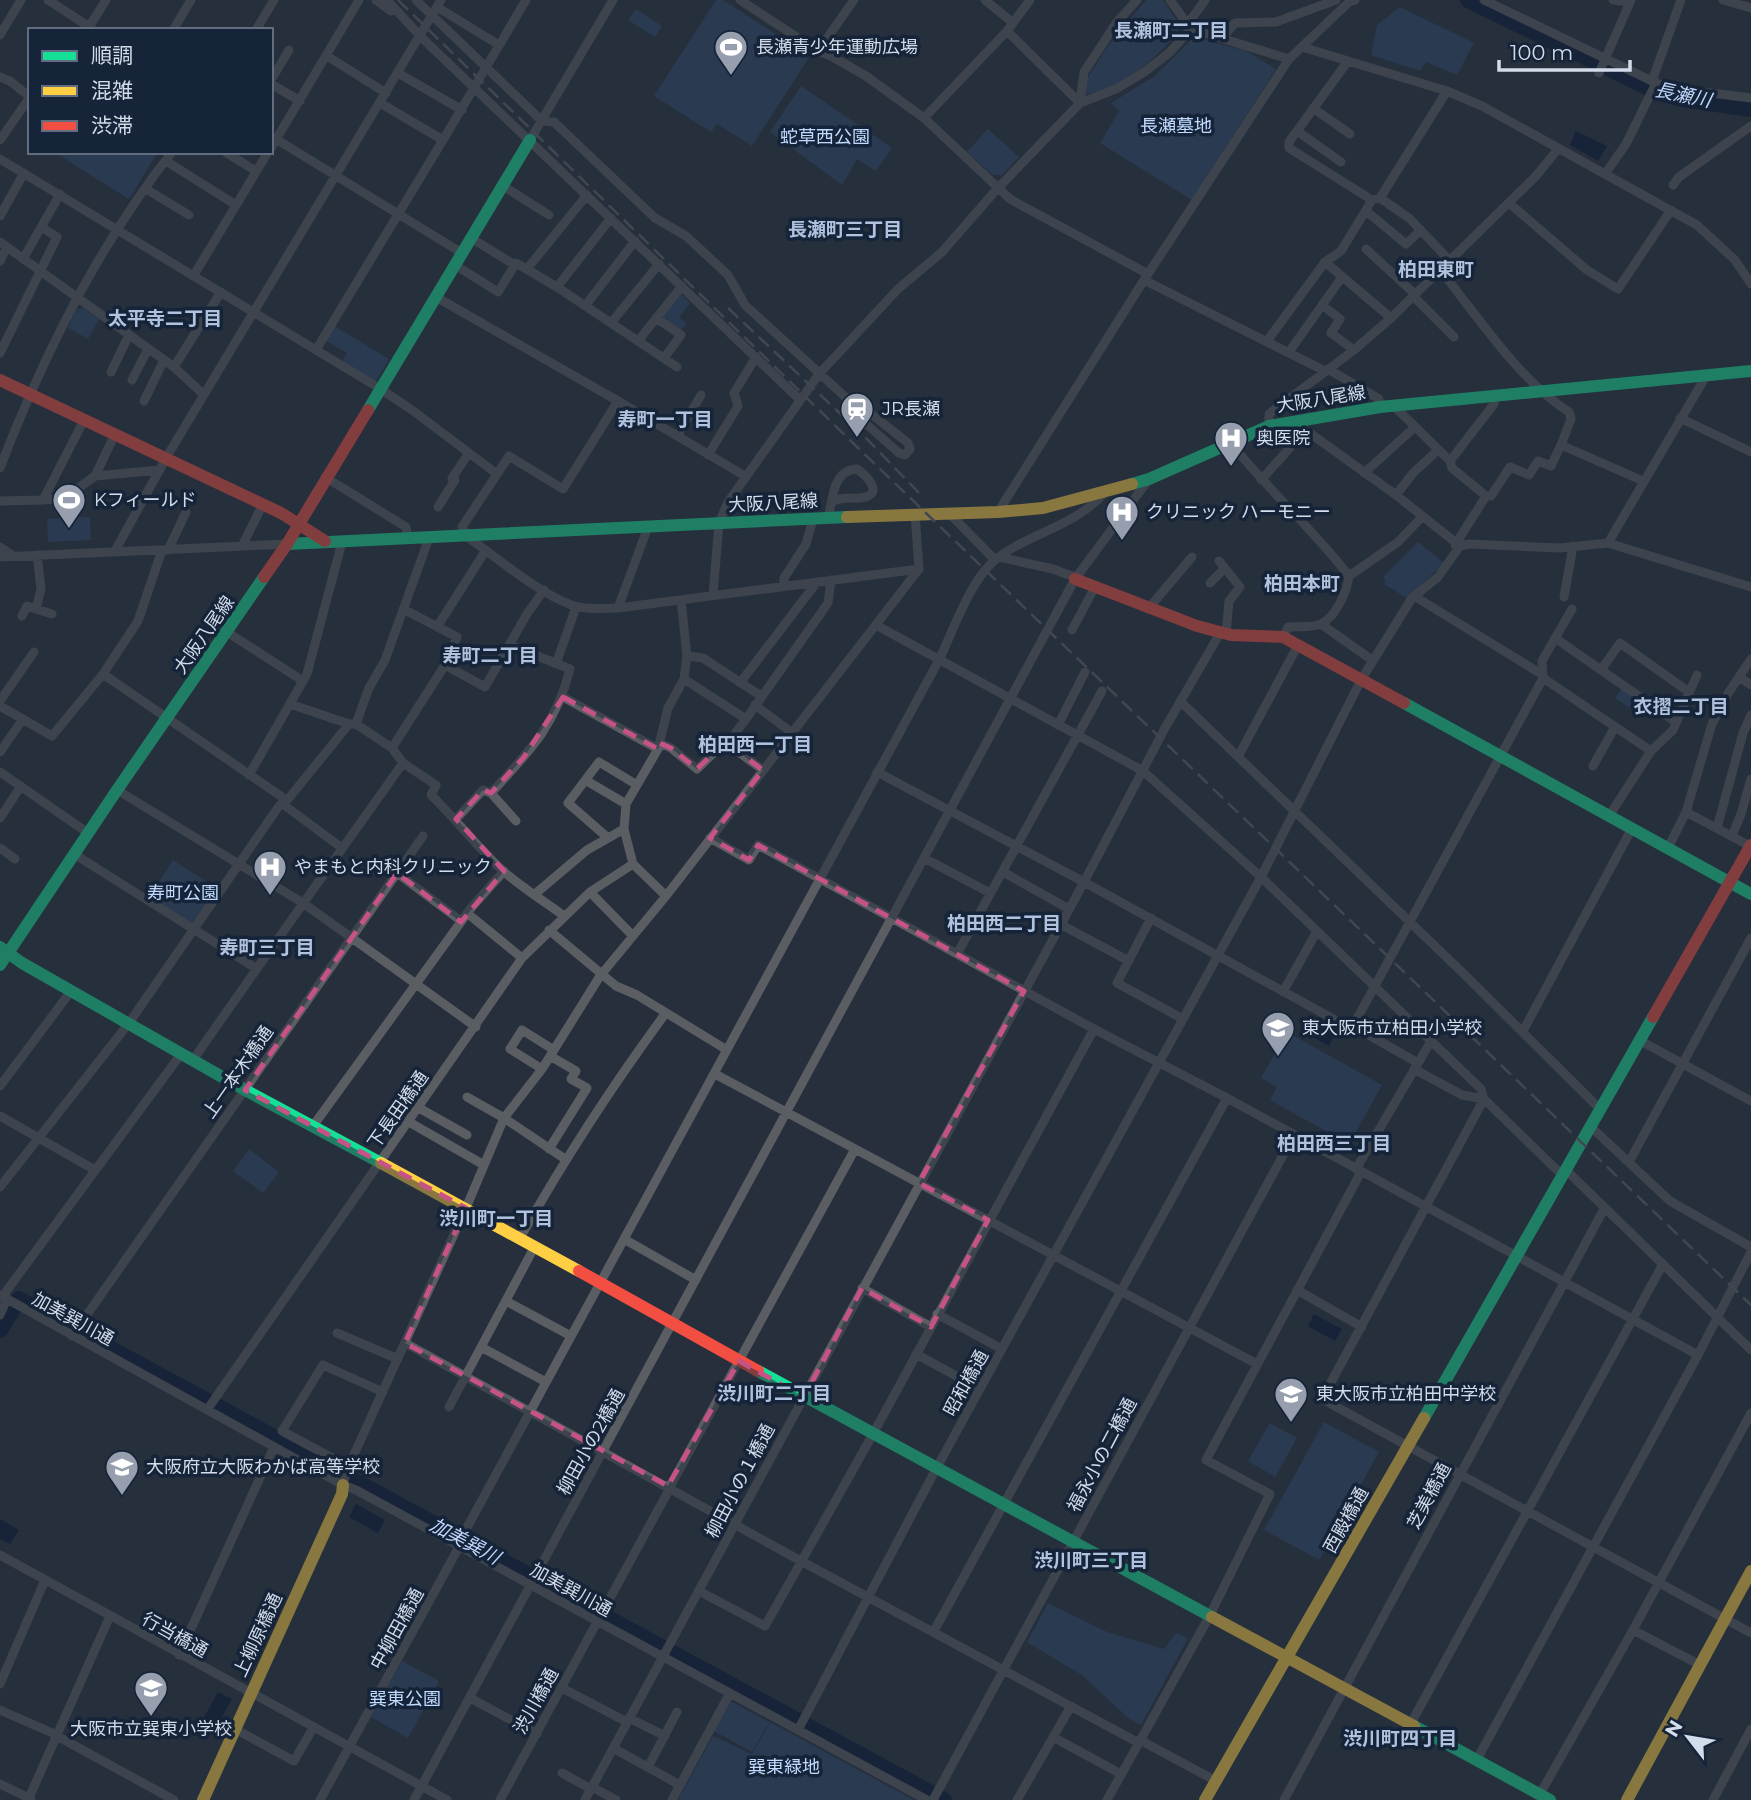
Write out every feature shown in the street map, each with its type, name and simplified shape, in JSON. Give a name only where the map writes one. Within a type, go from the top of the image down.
[{"type":"street","points":[[0,35],[21,0]]},
{"type":"street","points":[[48,0],[89,28]]},
{"type":"street","points":[[91,28],[106,0]]},
{"type":"street","points":[[174,28],[191,0]]},
{"type":"street","points":[[257,28],[274,0]]},
{"type":"street","points":[[273,142],[359,0]]},
{"type":"street","points":[[376,0],[417,33]]},
{"type":"street","points":[[387,0],[417,33],[800,400]]},
{"type":"street","points":[[416,0],[436,7],[499,45]]},
{"type":"street","points":[[316,350],[526,0]]},
{"type":"street","points":[[740,0],[818,51],[866,76],[924,118],[1010,199],[1146,277],[1327,370],[1378,399],[1380,407]]},
{"type":"street","points":[[818,51],[854,0]]},
{"type":"street","points":[[985,0],[1080,103]]},
{"type":"street","points":[[924,118],[1009,27],[1030,0]]},
{"type":"street","points":[[1080,103],[1084,72],[1117,22],[1137,0]]},
{"type":"street","points":[[1170,0],[1189,27],[1289,59]]},
{"type":"street","points":[[713,595],[719,523],[728,502],[819,374],[898,289],[942,252],[997,189],[1080,103],[1116,89],[1169,53],[1205,0]]},
{"type":"street","points":[[1222,38],[1235,23],[1276,22],[1336,0]]},
{"type":"street","points":[[1484,0],[1602,66],[1653,87],[1751,98]]},
{"type":"street","points":[[1602,66],[1631,1],[1614,0]]},
{"type":"street","points":[[1605,174],[1626,144],[1653,87],[1681,0]]},
{"type":"street","points":[[1723,0],[1751,8]]},
{"type":"street","points":[[0,557],[287,544],[542,121],[611,1]]},
{"type":"street","points":[[998,512],[1146,277],[1289,59],[1349,1]]},
{"type":"street","points":[[115,551],[163,464],[386,93],[417,33],[436,7]]},
{"type":"street","points":[[436,7],[486,68],[542,121],[554,122],[655,218],[686,236],[728,275],[745,304],[819,374],[853,404],[870,413],[908,443],[910,449],[905,455],[898,453],[865,423],[853,404]]},
{"type":"street","points":[[1301,47],[1447,91],[1482,106],[1697,225],[1735,260],[1751,284]]},
{"type":"street","points":[[273,78],[289,50]]},
{"type":"street","points":[[327,56],[386,93]]},
{"type":"street","points":[[1348,61],[1289,142],[1289,148],[1409,218],[1450,261]]},
{"type":"street","points":[[398,72],[462,110]]},
{"type":"street","points":[[0,77],[10,81],[28,95]]},
{"type":"street","points":[[273,83],[300,101]]},
{"type":"street","points":[[1266,341],[1325,262],[1340,251],[1447,91]]},
{"type":"street","points":[[0,140],[28,100]]},
{"type":"street","points":[[380,103],[443,140]]},
{"type":"street","points":[[1313,108],[1350,134]]},
{"type":"street","points":[[1673,185],[1679,177],[1751,126]]},
{"type":"street","points":[[1297,131],[1341,162]]},
{"type":"street","points":[[273,144],[336,176],[462,253]]},
{"type":"street","points":[[1269,426],[1269,414],[1354,350],[1415,296],[1536,176],[1558,149]]},
{"type":"street","points":[[0,468],[29,393],[77,298],[117,230],[171,154]]},
{"type":"street","points":[[228,154],[257,171]]},
{"type":"street","points":[[194,275],[266,154]]},
{"type":"street","points":[[0,159],[379,388],[497,474]]},
{"type":"street","points":[[166,161],[236,205]]},
{"type":"street","points":[[0,216],[24,173]]},
{"type":"street","points":[[503,186],[549,215]]},
{"type":"street","points":[[146,189],[188,215]]},
{"type":"street","points":[[23,258],[60,194]]},
{"type":"street","points":[[527,270],[587,195]]},
{"type":"street","points":[[1509,202],[1587,270],[1618,289],[1671,210]]},
{"type":"street","points":[[1366,211],[1406,244],[1421,230]]},
{"type":"street","points":[[556,287],[611,218]]},
{"type":"street","points":[[0,353],[38,270],[57,237],[41,227]]},
{"type":"street","points":[[471,238],[556,287],[677,367]]},
{"type":"street","points":[[585,306],[635,241]]},
{"type":"street","points":[[0,261],[3,245],[174,367],[204,395]]},
{"type":"street","points":[[1366,249],[1454,337]]},
{"type":"street","points":[[1325,262],[1391,318]]},
{"type":"street","points":[[611,323],[659,264]]},
{"type":"street","points":[[455,265],[498,292],[515,265]]},
{"type":"street","points":[[1441,271],[1509,357],[1542,393],[1569,412],[1571,419],[1561,445],[1643,481]]},
{"type":"street","points":[[1289,352],[1342,277]]},
{"type":"street","points":[[638,341],[682,286]]},
{"type":"street","points":[[174,367],[221,292]]},
{"type":"street","points":[[436,297],[744,477]]},
{"type":"street","points":[[1322,305],[1340,319],[1331,332],[1354,350]]},
{"type":"street","points":[[656,318],[681,335],[664,358]]},
{"type":"street","points":[[111,372],[129,335]]},
{"type":"street","points":[[132,380],[148,349]]},
{"type":"street","points":[[708,455],[738,406],[734,393],[756,358]]},
{"type":"street","points":[[144,401],[164,360]]},
{"type":"street","name":"大阪八尾線","points":[[0,965],[4,949],[89,833],[287,544],[1043,508],[1149,479],[1269,426],[1293,421],[1380,407],[1751,371]]},
{"type":"street","points":[[1608,542],[1706,376]]},
{"type":"street","points":[[0,380],[115,434],[163,464],[263,504],[328,543]]},
{"type":"street","points":[[677,436],[701,395]]},
{"type":"street","points":[[1450,461],[1494,404],[1494,397]]},
{"type":"street","points":[[618,401],[564,489],[509,456],[462,527],[466,536],[544,590],[576,607],[618,608],[919,569]]},
{"type":"street","points":[[1394,406],[1450,461],[1452,468],[1486,496]]},
{"type":"street","points":[[1680,418],[1751,452]]},
{"type":"street","points":[[43,500],[84,420]]},
{"type":"street","points":[[1293,421],[1396,495],[1457,546],[1573,546],[1608,542],[1751,587]]},
{"type":"street","points":[[1364,473],[1415,427]]},
{"type":"street","points":[[1261,480],[1305,431]]},
{"type":"street","points":[[95,476],[115,434]]},
{"type":"street","points":[[1230,442],[1261,480],[1328,549],[1349,576]]},
{"type":"street","name":"昭和橋通","points":[[798,1730],[936,1469],[1261,877],[1372,660],[1414,596],[1438,577],[1486,496],[1491,496],[1510,467],[1529,475],[1538,461],[1551,466],[1561,445]]},
{"type":"street","points":[[1396,495],[1413,473],[1438,450]]},
{"type":"street","points":[[438,507],[455,480],[452,478],[469,453]]},
{"type":"street","points":[[0,501],[65,498],[80,484],[95,476],[163,464]]},
{"type":"street","points":[[828,518],[835,485],[846,471],[857,469],[872,483],[874,489],[867,497],[845,497],[833,501]]},
{"type":"street","points":[[326,477],[406,527],[408,539]]},
{"type":"street","name":"柳田小の2橋通","points":[[414,1800],[1076,579],[1149,479]]},
{"type":"street","points":[[997,558],[1077,516],[1094,505],[1104,493]]},
{"type":"street","points":[[1070,502],[1077,516]]},
{"type":"street","points":[[242,547],[263,504]]},
{"type":"street","points":[[34,652],[0,703],[52,736],[103,674],[138,621],[165,550],[186,512]]},
{"type":"street","points":[[949,513],[997,558],[1053,569],[1148,609],[1223,633],[1283,637],[1751,894]]},
{"type":"street","points":[[383,1392],[323,1366],[282,1432],[345,1475],[383,1392],[398,1359],[466,1208],[504,1118],[542,1069],[600,976],[666,896],[919,569],[915,514]]},
{"type":"street","points":[[1283,637],[1288,627],[1321,624],[1342,597],[1349,576],[1398,542],[1422,517]]},
{"type":"street","points":[[784,586],[784,578],[806,544],[813,519]]},
{"type":"street","points":[[618,608],[648,527]]},
{"type":"street","points":[[0,1187],[129,1023],[284,801],[352,724],[385,660],[429,538]]},
{"type":"street","points":[[249,775],[307,674],[342,542]]},
{"type":"street","points":[[1564,597],[1573,546]]},
{"type":"street","points":[[0,548],[12,555]]},
{"type":"street","points":[[436,627],[486,550]]},
{"type":"street","points":[[36,609],[41,589],[37,555]]},
{"type":"street","points":[[1148,609],[1192,557]]},
{"type":"street","name":"中柳田橋通","points":[[320,1800],[939,660],[980,574],[997,558]]},
{"type":"street","points":[[1210,583],[1222,565],[1240,587],[1229,601],[1223,633]]},
{"type":"street","points":[[727,744],[828,603],[831,580]]},
{"type":"street","points":[[740,683],[817,582]]},
{"type":"street","points":[[1072,629],[1095,587]]},
{"type":"street","points":[[445,665],[485,687],[544,590]]},
{"type":"street","points":[[1414,596],[1543,677],[1651,751]]},
{"type":"street","points":[[666,896],[633,864],[624,829],[626,804],[659,746],[668,708],[684,679],[687,656],[681,600]]},
{"type":"street","points":[[22,615],[27,606],[52,614]]},
{"type":"street","points":[[556,664],[576,607]]},
{"type":"street","points":[[392,748],[445,665],[457,638],[403,609]]},
{"type":"street","points":[[1353,1026],[1543,677],[1542,661],[1572,609]]},
{"type":"street","points":[[1321,624],[1372,660]]},
{"type":"street","points":[[876,625],[1143,771],[1261,877],[1481,1089],[1484,1099],[1663,1264],[1751,1350]]},
{"type":"street","points":[[228,632],[303,681]]},
{"type":"street","name":"柳田小の１橋通","points":[[585,1800],[1180,701],[1223,633]]},
{"type":"street","points":[[1555,638],[1676,722]]},
{"type":"street","points":[[1601,670],[1620,643],[1689,692]]},
{"type":"street","points":[[491,793],[546,729],[563,696],[570,669],[510,645]]},
{"type":"street","points":[[1239,755],[1298,645]]},
{"type":"street","points":[[687,656],[703,659],[761,696]]},
{"type":"street","points":[[1668,848],[1686,812],[1712,724],[1751,659]]},
{"type":"street","points":[[1058,725],[1085,672]]},
{"type":"street","points":[[103,674],[282,797],[284,805],[342,848]]},
{"type":"street","points":[[1609,816],[1651,751],[1673,730],[1696,675]]},
{"type":"street","points":[[1738,677],[1751,685]]},
{"type":"street","points":[[684,679],[746,719]]},
{"type":"street","points":[[957,954],[1102,691]]},
{"type":"street","points":[[563,696],[659,746],[671,748],[697,769],[725,742],[764,770]]},
{"type":"street","points":[[1180,701],[1524,1031],[1600,1109]]},
{"type":"street","points":[[290,704],[352,724],[392,748],[402,763],[436,785],[431,794],[504,871],[564,916]]},
{"type":"street","points":[[755,705],[790,733]]},
{"type":"street","points":[[1717,828],[1743,733],[1751,715]]},
{"type":"street","points":[[0,752],[23,719]]},
{"type":"street","points":[[1593,766],[1615,727]]},
{"type":"street","points":[[608,838],[568,803],[599,762],[637,785]]},
{"type":"street","points":[[0,1315],[7,1300],[95,1170],[257,969],[374,807],[402,763]]},
{"type":"street","points":[[0,772],[89,833]]},
{"type":"street","points":[[877,772],[1151,918],[1346,1026],[1353,1026],[1462,1095],[1484,1099]]},
{"type":"street","points":[[1732,836],[1751,779]]},
{"type":"street","points":[[587,780],[626,804]]},
{"type":"street","points":[[0,818],[21,786]]},
{"type":"street","points":[[117,790],[303,903],[476,1027]]},
{"type":"street","points":[[456,819],[482,790],[491,793],[516,821]]},
{"type":"street","points":[[1686,812],[1751,845]]},
{"type":"street","points":[[1524,1031],[1632,828]]},
{"type":"street","points":[[535,894],[561,870],[624,829]]},
{"type":"street","name":"上一本木橋通","points":[[75,1332],[423,836]]},
{"type":"street","points":[[710,838],[749,860],[758,845],[1698,1355]]},
{"type":"street","name":"西殿橋通","points":[[1205,1800],[1289,1658],[1751,845]]},
{"type":"street","points":[[0,848],[15,859]]},
{"type":"street","points":[[74,854],[257,969]]},
{"type":"street","points":[[924,859],[990,893]]},
{"type":"street","name":"下長田橋通","points":[[210,1405],[522,958],[590,892],[633,864]]},
{"type":"street","points":[[313,1126],[464,917],[504,871]]},
{"type":"street","points":[[1003,872],[1069,909]]},
{"type":"street","points":[[397,873],[522,958]]},
{"type":"street","points":[[590,892],[633,936]]},
{"type":"street","points":[[1151,918],[1117,983],[1183,1019]]},
{"type":"street","points":[[1060,924],[1129,961]]},
{"type":"street","points":[[549,930],[600,976],[637,995],[727,1050]]},
{"type":"street","points":[[1283,992],[1317,931]]},
{"type":"street","points":[[1629,1163],[1751,938]]},
{"type":"street","points":[[0,941],[4,949],[22,963],[245,1090],[466,1208],[673,1325],[1072,1543],[1545,1797],[1751,1413]]},
{"type":"street","points":[[0,1086],[71,991]]},
{"type":"street","points":[[520,1238],[565,1159],[623,1070],[665,1014]]},
{"type":"street","points":[[699,1591],[765,1626],[1094,1029]]},
{"type":"street","points":[[542,1069],[510,1049],[522,1030],[576,1071],[571,1079],[587,1088],[550,1149]]},
{"type":"street","points":[[1639,1040],[1751,1101]]},
{"type":"street","points":[[1107,1800],[1209,1617],[1270,1494],[1206,1460],[1358,1170],[1431,1041]]},
{"type":"street","points":[[715,1074],[1257,1364]]},
{"type":"street","points":[[467,1097],[565,1159]]},
{"type":"street","points":[[934,1631],[1227,1098]]},
{"type":"street","points":[[1484,1099],[1322,1399],[1751,1633]]},
{"type":"street","points":[[419,1108],[467,1136]]},
{"type":"street","points":[[0,1116],[95,1170]]},
{"type":"street","points":[[409,1122],[484,1165]]},
{"type":"street","points":[[1476,1761],[1698,1355],[1751,1250],[1670,1201],[1590,1126]]},
{"type":"street","name":"福永小の二橋通","points":[[935,1796],[1294,1135]]},
{"type":"street","name":"渋川橋通","points":[[500,1800],[855,1149]]},
{"type":"street","name":"芝美橋通","points":[[1284,1800],[1604,1209]]},
{"type":"street","points":[[624,1239],[696,1280]]},
{"type":"street","points":[[449,1407],[535,1246]]},
{"type":"street","points":[[1410,1725],[1663,1264]]},
{"type":"street","points":[[862,1289],[931,1326]]},
{"type":"street","points":[[1297,1290],[1362,1326]]},
{"type":"street","name":"加美巽川通","points":[[7,1300],[75,1332],[210,1405],[274,1447],[345,1475],[460,1542],[600,1616],[665,1652],[730,1693],[926,1800]]},
{"type":"street","points":[[506,1301],[571,1336]]},
{"type":"street","points":[[937,1314],[1002,1349]]},
{"type":"street","points":[[337,1333],[398,1359]]},
{"type":"street","points":[[405,1343],[869,1598],[1216,1781]]},
{"type":"street","points":[[481,1347],[546,1382]]},
{"type":"street","points":[[916,1354],[980,1389]]},
{"type":"street","points":[[179,1655],[274,1447]]},
{"type":"street","name":"上柳原橋通","points":[[203,1800],[342,1494],[345,1475]]},
{"type":"street","name":"行当橋通","points":[[0,1555],[447,1800]]},
{"type":"street","points":[[1627,1800],[1751,1572]]},
{"type":"street","points":[[0,1684],[45,1580]]},
{"type":"street","points":[[0,1784],[30,1799],[110,1616]]},
{"type":"street","points":[[1633,1630],[1700,1665]]},
{"type":"street","points":[[562,1688],[664,1736]]},
{"type":"street","points":[[672,1800],[730,1693]]},
{"type":"street","points":[[470,1698],[537,1734]]},
{"type":"street","points":[[1017,1800],[1071,1706]]},
{"type":"street","points":[[0,1710],[57,1735],[174,1800]]},
{"type":"street","points":[[648,1767],[677,1712]]},
{"type":"street","points":[[235,1729],[294,1761],[313,1728]]},
{"type":"street","points":[[1713,1800],[1751,1729]]},
{"type":"street","points":[[1053,1737],[1121,1774]]},
{"type":"street","points":[[613,1748],[680,1785]]},
{"type":"street","points":[[562,1773],[616,1800]]},
{"type":"highlighted area","points":[[563,697],[658,749],[660,743],[671,748],[697,769],[725,742],[763,770],[710,838],[749,860],[758,845],[1024,991],[919,1183],[988,1220],[931,1327],[862,1288],[804,1397],[739,1361],[668,1486],[405,1343],[466,1208],[245,1090],[397,873],[461,922],[504,871],[456,819],[483,790],[491,793],[524,757]]},
{"type":"green space","name":"長瀬青少年運動広場","points":[[716,0],[723,0],[805,53],[808,59],[752,146],[717,124],[711,132],[654,96]]},
{"type":"green space","points":[[1146,0],[1163,0],[1180,26],[1178,33],[1148,63],[1124,80],[1099,92],[1085,94],[1085,82],[1107,47]]},
{"type":"green space","points":[[1400,7],[1474,43],[1457,75],[1426,62],[1420,71],[1371,55],[1377,25]]},
{"type":"green space","points":[[636,9],[662,26],[655,37],[628,20]]},
{"type":"green space","name":"長瀬墓地","points":[[1194,37],[1246,51],[1276,69],[1192,200],[1100,143],[1119,111],[1111,103],[1155,76]]},
{"type":"green space","name":"蛇草西公園","points":[[801,86],[892,148],[876,171],[857,159],[842,185],[770,132]]},
{"type":"green space","points":[[988,129],[1019,157],[1002,175],[993,175],[967,152]]},
{"type":"green space","points":[[57,154],[157,154],[129,199]]},
{"type":"green space","points":[[680,293],[690,303],[679,318],[687,323],[681,330],[663,317]]},
{"type":"green space","points":[[83,308],[99,319],[88,339],[68,328],[76,310]]},
{"type":"green space","points":[[334,326],[389,359],[375,383],[342,362],[347,353],[325,340]]},
{"type":"green space","name":"Kフィールド","points":[[90,517],[91,540],[48,542],[47,519]]},
{"type":"green space","points":[[1418,542],[1444,563],[1407,598],[1384,584],[1386,581],[1383,577]]},
{"type":"green space","points":[[1622,688],[1638,700],[1631,709],[1615,698]]},
{"type":"green space","name":"寿町公園","points":[[173,860],[218,889],[196,923],[189,923],[149,897]]},
{"type":"green space","points":[[1287,1032],[1382,1085],[1349,1144],[1270,1100],[1277,1087],[1261,1078]]},
{"type":"green space","points":[[249,1149],[279,1172],[263,1193],[233,1171]]},
{"type":"green space","points":[[1324,1422],[1379,1452],[1319,1560],[1264,1530]]},
{"type":"green space","points":[[1270,1423],[1297,1438],[1275,1477],[1248,1461]]},
{"type":"green space","points":[[1048,1603],[1107,1632],[1164,1649],[1176,1633],[1188,1638],[1141,1725],[1127,1717],[1082,1675],[1027,1642]]},
{"type":"green space","name":"巽東公園","points":[[402,1661],[439,1681],[408,1738],[371,1717]]},
{"type":"green space","points":[[731,1701],[769,1722],[752,1752],[714,1731]]},
{"type":"green space","name":"巽東緑地","points":[[770,1722],[914,1800],[678,1800],[713,1736],[752,1754]]},
{"type":"shaded area","points":[[1576,131],[1607,146],[1598,161],[1570,145]]},
{"type":"shaded area","points":[[1306,1020],[1334,1035],[1329,1046],[1300,1030]]},
{"type":"shaded area","points":[[1314,1314],[1342,1329],[1335,1341],[1308,1326]]},
{"type":"shaded area","points":[[356,1504],[385,1520],[378,1533],[349,1517]]},
{"type":"shaded area","points":[[0,1519],[19,1530],[10,1544],[0,1539]]},
{"type":"shaded area","points":[[218,1692],[232,1699],[216,1728],[202,1721]]},
{"type":"waterway","name":"長瀬川","points":[[1468,0],[1657,92],[1682,99],[1751,109]]},
{"type":"waterway","name":"加美巽川","points":[[0,1330],[19,1299],[944,1800]]},
{"type":"railway","points":[[398,0],[854,444],[1751,1305]]},
{"type":"railway","points":[[728,308],[863,435],[919,493]]},
{"type":"traffic: fast","points":[[368,410],[530,140]]},
{"type":"traffic: fast","points":[[1132,484],[1269,426],[1380,407],[1751,371]]},
{"type":"traffic: fast","points":[[287,544],[847,517]]},
{"type":"traffic: fast","points":[[0,965],[264,577]]},
{"type":"traffic: fast","points":[[1404,703],[1751,894]]},
{"type":"traffic: fast","points":[[0,947],[22,963],[245,1090],[381,1163]]},
{"type":"traffic: fast","points":[[1424,1418],[1653,1017]]},
{"type":"traffic: fast","points":[[758,1371],[1212,1617]]},
{"type":"traffic: fast","points":[[1414,1726],[1550,1800]]},
{"type":"traffic: slow","points":[[847,517],[1043,508],[1132,484]]},
{"type":"traffic: slow","points":[[381,1163],[579,1271]]},
{"type":"traffic: slow","points":[[1205,1800],[1424,1418]]},
{"type":"traffic: slow","points":[[203,1800],[342,1494],[343,1485]]},
{"type":"traffic: slow","points":[[1627,1800],[1751,1571]]},
{"type":"traffic: slow","points":[[1212,1617],[1414,1726]]},
{"type":"traffic: jam","points":[[0,380],[281,513],[325,541]]},
{"type":"traffic: jam","points":[[264,577],[368,410]]},
{"type":"traffic: jam","points":[[1075,579],[1197,626],[1231,635],[1283,637],[1404,703]]},
{"type":"traffic: jam","points":[[1653,1017],[1751,845]]},
{"type":"traffic: jam","points":[[579,1271],[758,1371]]},
{"type":"place","name":"長瀬青少年運動広場","points":[[731,77]]},
{"type":"place","name":"JR長瀬","points":[[857,439]]},
{"type":"place","name":"奥医院","points":[[1231,468]]},
{"type":"place","name":"Kフィールド","points":[[69,530]]},
{"type":"place","name":"クリニック ハーモニー","points":[[1122,542]]},
{"type":"place","name":"やまもと内科クリニック","points":[[270,897]]},
{"type":"place","name":"東大阪市立柏田小学校","points":[[1278,1058]]},
{"type":"place","name":"東大阪市立柏田中学校","points":[[1291,1424]]},
{"type":"place","name":"大阪府立大阪わかば高等学校","points":[[122,1497]]},
{"type":"place","name":"大阪市立巽東小学校","points":[[151,1718]]},
{"type":"district","name":"長瀬町二丁目","points":[[1171,30]]},
{"type":"district","name":"長瀬町三丁目","points":[[845,229]]},
{"type":"district","name":"柏田東町","points":[[1436,269]]},
{"type":"district","name":"太平寺二丁目","points":[[165,318]]},
{"type":"district","name":"寿町一丁目","points":[[665,419]]},
{"type":"district","name":"柏田本町","points":[[1302,583]]},
{"type":"district","name":"寿町二丁目","points":[[490,655]]},
{"type":"district","name":"衣摺二丁目","points":[[1681,706]]},
{"type":"district","name":"柏田西一丁目","points":[[755,744]]},
{"type":"district","name":"柏田西二丁目","points":[[1004,923]]},
{"type":"district","name":"寿町三丁目","points":[[267,947]]},
{"type":"district","name":"柏田西三丁目","points":[[1334,1143]]},
{"type":"district","name":"渋川町一丁目","points":[[496,1218]]},
{"type":"district","name":"渋川町二丁目","points":[[774,1393]]},
{"type":"district","name":"渋川町三丁目","points":[[1091,1560]]},
{"type":"district","name":"渋川町四丁目","points":[[1400,1738]]}]
